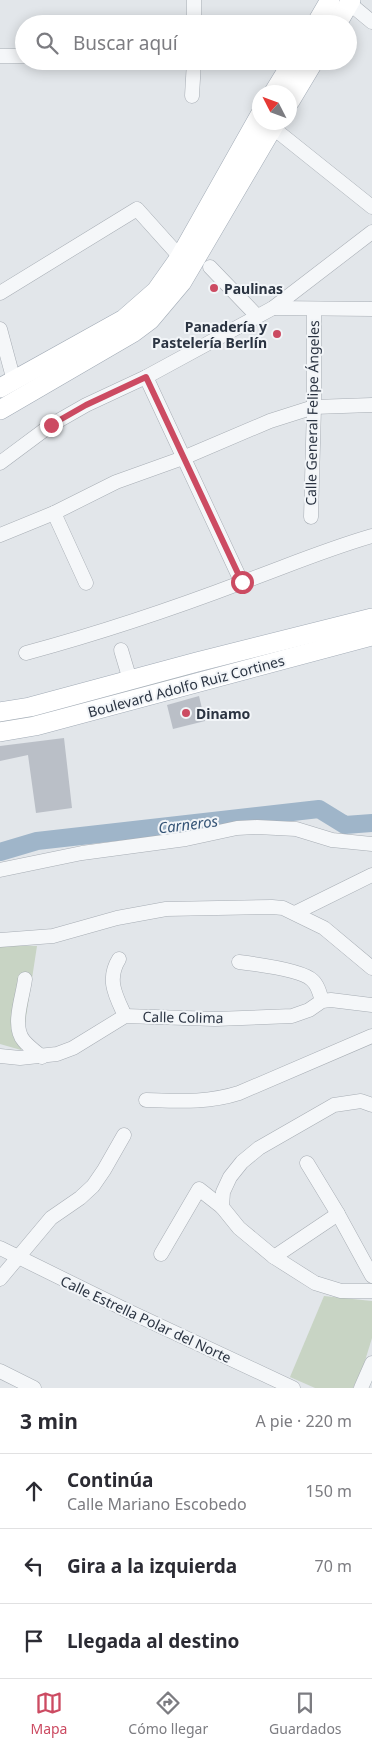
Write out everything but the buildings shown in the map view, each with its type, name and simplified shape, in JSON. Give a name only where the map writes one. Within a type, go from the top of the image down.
[{"type":"main road","points":[[321,15],[330,0]]},
{"type":"main road","points":[[342,15],[350,2]]},
{"type":"main road","points":[[278,85],[287,70]]},
{"type":"main road","points":[[297,89],[309,70]]},
{"type":"main road","points":[[0,410],[42,376],[124,320],[156,291],[180,257],[260,130]]},
{"type":"main road","points":[[7,385],[42,376],[134,332],[150,320],[182,282],[261,130]]},
{"type":"main road","name":"Boulevard Adolfo Ruiz Cortines","points":[[1,711],[30,707],[372,618]]},
{"type":"main road","name":"Boulevard Adolfo Ruiz Cortines","points":[[0,732],[35,726],[372,636]]},
{"type":"main road","points":[[197,662],[203,682]]},
{"type":"street","points":[[194,0],[194,15]]},
{"type":"street","points":[[350,2],[372,22]]},
{"type":"street","points":[[0,56],[15,56]]},
{"type":"street","points":[[192,96],[193,70]]},
{"type":"street","points":[[278,130],[372,207]]},
{"type":"street","points":[[0,293],[138,209],[180,257]]},
{"type":"street","points":[[0,462],[51,425],[86,405],[146,377],[273,308],[372,232]]},
{"type":"street","points":[[210,267],[257,316]]},
{"type":"street","points":[[273,308],[372,309]]},
{"type":"street","name":"Calle General Felipe Ángeles","points":[[311,517],[314,309]]},
{"type":"street","points":[[0,329],[7,385]]},
{"type":"street","points":[[146,377],[242,582]]},
{"type":"street","points":[[0,535],[54,513],[116,482],[183,458],[270,421],[314,407],[372,405]]},
{"type":"street","points":[[54,513],[86,583]]},
{"type":"street","points":[[26,653],[103,632],[242,582],[329,548],[372,536]]},
{"type":"street","points":[[122,650],[130,680]]},
{"type":"street","points":[[0,870],[82,852],[186,839],[237,828],[296,829],[332,840],[372,844]]},
{"type":"street","points":[[295,914],[372,875]]},
{"type":"street","points":[[0,940],[54,936],[117,918],[166,909],[272,907],[283,908],[324,928],[372,968]]},
{"type":"street","points":[[119,959],[112,977],[115,994],[125,1016]]},
{"type":"street","points":[[239,962],[265,965],[309,977],[315,982],[322,1001],[331,1000],[372,1005]]},
{"type":"street","points":[[26,980],[18,1020],[19,1031],[23,1040],[42,1057]]},
{"type":"street","name":"Calle Colima","points":[[0,1056],[20,1058],[57,1054],[73,1048],[125,1016],[215,1019],[292,1016],[309,1010],[322,1001]]},
{"type":"street","points":[[146,1100],[190,1102],[223,1098],[239,1093],[372,1036]]},
{"type":"street","points":[[222,1207],[223,1192],[230,1176],[242,1162],[259,1148],[334,1105],[361,1101],[372,1105]]},
{"type":"street","points":[[0,1279],[51,1218],[80,1198],[93,1186],[124,1135]]},
{"type":"street","points":[[307,1163],[372,1276]]},
{"type":"street","points":[[161,1254],[199,1189],[222,1207],[239,1228],[274,1257],[315,1283],[341,1291],[372,1291]]},
{"type":"street","points":[[274,1257],[338,1214]]},
{"type":"street","name":"Calle Estrella Polar del Norte","points":[[0,1248],[128,1311],[293,1388]]},
{"type":"street","points":[[361,1388],[372,1364]]},
{"type":"street","points":[[0,1371],[34,1388]]},
{"type":"green space","points":[[189,670],[191,677],[106,697],[35,719],[0,723],[0,718]]},
{"type":"green space","points":[[0,945],[37,946],[21,1050],[0,1044]]},
{"type":"green space","points":[[324,1296],[372,1301],[372,1338],[364,1364],[353,1388],[315,1388],[290,1377]]},
{"type":"waterway","name":"Carneros","points":[[0,852],[37,841],[319,809],[345,825],[372,823]]},
{"type":"place","name":"Paulinas","points":[[214,288]]},
{"type":"place","name":"Panadería y Pastelería Berlín","points":[[277,334]]},
{"type":"place","name":"Dinamo","points":[[186,713]]},
{"type":"route","points":[[51,425],[86,405],[146,377],[242,582]]}]
